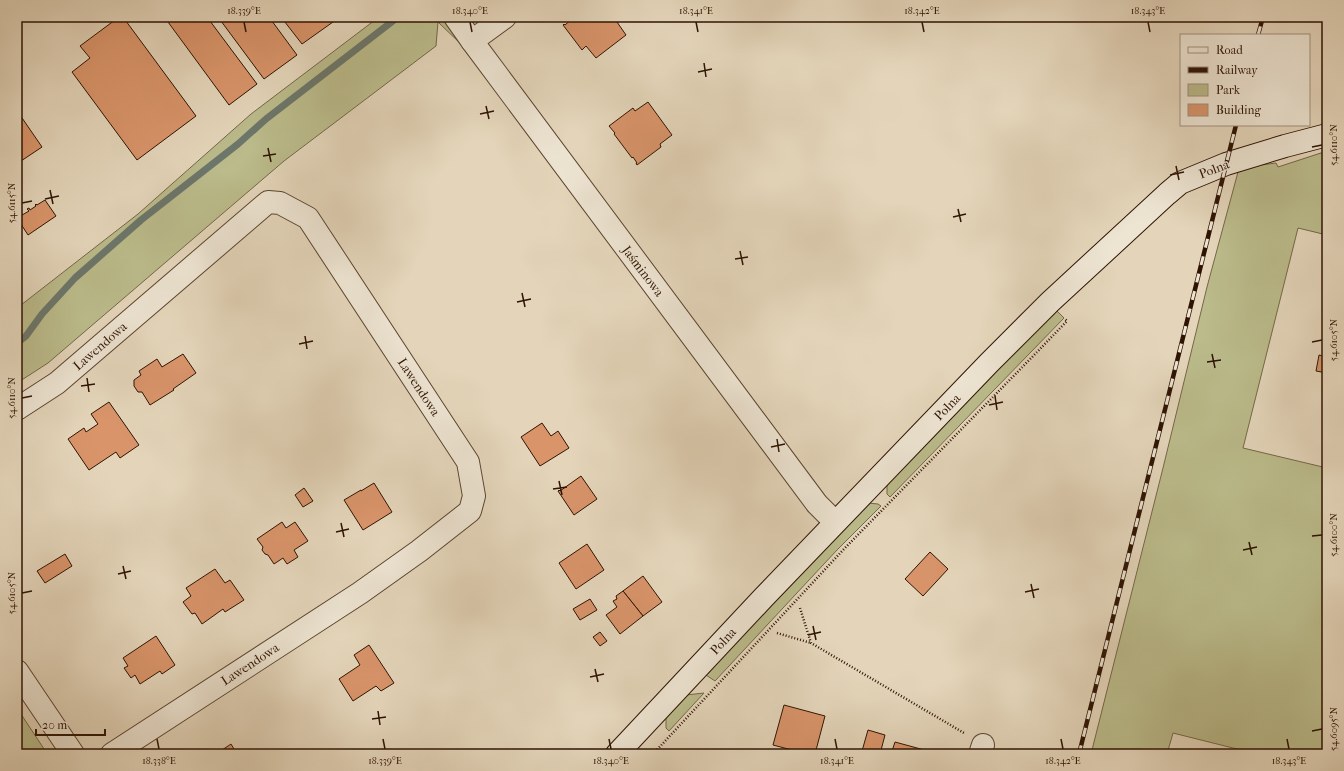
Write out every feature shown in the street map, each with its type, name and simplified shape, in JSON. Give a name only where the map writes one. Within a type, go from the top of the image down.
[{"type":"street","name":"Jaśminowa","points":[[456,17],[472,41],[816,504],[836,522]]},
{"type":"street","points":[[472,41],[505,17]]},
{"type":"street","name":"Polna","points":[[617,754],[836,522],[1050,302],[1180,183],[1226,164],[1327,135]]},
{"type":"street","name":"Lawendowa","points":[[17,409],[57,383],[268,202],[280,203],[308,218],[468,462],[474,496],[470,511],[419,551],[360,593],[112,754]]},
{"type":"street","points":[[17,671],[73,754]]},
{"type":"path","points":[[653,754],[844,549],[1067,321]]},
{"type":"path","points":[[800,608],[811,643]]},
{"type":"path","points":[[777,633],[811,643],[982,749]]},
{"type":"green space","points":[[379,17],[441,17],[463,46],[438,22],[436,46],[284,161],[48,363],[17,383],[17,323],[22,316],[21,305],[138,214],[251,114]]},
{"type":"green space","points":[[1327,151],[1327,235],[1298,228],[1243,448],[1327,468],[1327,754],[1257,754],[1173,733],[1167,754],[1091,754],[1207,287],[1238,172],[1261,165],[1276,163],[1278,167]]},
{"type":"green space","points":[[1056,310],[1064,318],[890,497],[887,494],[887,484]]},
{"type":"green space","points":[[868,503],[878,504],[881,506],[837,550],[715,681],[706,675],[785,588]]},
{"type":"green space","points":[[704,693],[669,731],[666,728],[666,718],[686,695]]},
{"type":"green space","points":[[17,708],[46,752],[46,754],[17,754]]},
{"type":"building","points":[[119,17],[123,17],[196,116],[137,160],[72,72],[90,58],[80,46]]},
{"type":"building","points":[[174,17],[207,17],[257,84],[229,105],[168,22]]},
{"type":"building","points":[[218,17],[269,17],[297,55],[264,79]]},
{"type":"building","points":[[281,17],[340,17],[302,44]]},
{"type":"building","points":[[574,17],[617,17],[619,20],[617,22],[626,35],[596,58],[586,46],[582,50],[563,25]]},
{"type":"building","points":[[648,102],[672,135],[660,144],[661,147],[637,165],[633,157],[632,158],[609,126],[633,108],[635,111]]},
{"type":"building","points":[[20,115],[42,147],[18,163],[17,117]]},
{"type":"building","points":[[45,200],[56,216],[28,235],[17,218],[29,211],[27,209],[29,208],[30,210],[36,206],[36,204],[37,205]]},
{"type":"building","points":[[183,354],[196,373],[173,389],[174,390],[150,405],[142,392],[138,392],[134,386],[134,380],[141,375],[139,371],[157,359],[162,367]]},
{"type":"building","points":[[1319,355],[1327,357],[1327,373],[1316,371]]},
{"type":"building","points":[[109,402],[139,445],[120,458],[116,452],[89,470],[68,439],[84,428],[86,432],[98,424],[91,414]]},
{"type":"building","points":[[542,423],[551,436],[558,431],[569,448],[540,466],[521,437]]},
{"type":"building","points":[[581,476],[597,499],[574,515],[558,491]]},
{"type":"building","points":[[374,483],[392,512],[363,530],[344,500]]},
{"type":"building","points":[[304,488],[313,501],[303,507],[295,495]]},
{"type":"building","points":[[282,522],[286,528],[295,522],[308,541],[294,550],[298,557],[287,564],[283,558],[274,564],[268,555],[262,550],[263,547],[257,539]]},
{"type":"building","points":[[587,544],[604,570],[576,589],[559,563]]},
{"type":"building","points":[[930,552],[948,569],[923,596],[905,579]]},
{"type":"building","points":[[65,554],[72,566],[45,583],[37,571]]},
{"type":"building","points":[[215,569],[225,583],[230,580],[244,600],[225,612],[223,609],[202,624],[195,613],[192,614],[183,602],[191,596],[186,588]]},
{"type":"building","points":[[643,576],[662,602],[643,616],[623,591]]},
{"type":"building","points":[[623,591],[643,616],[620,634],[606,615],[617,607],[613,601],[617,599],[616,596]]},
{"type":"building","points":[[590,599],[597,610],[580,620],[573,609]]},
{"type":"building","points":[[600,632],[607,641],[600,646],[593,637]]},
{"type":"building","points":[[156,636],[175,665],[162,674],[160,671],[140,684],[135,675],[131,678],[124,668],[128,666],[123,658]]},
{"type":"building","points":[[369,645],[394,683],[381,691],[376,686],[353,701],[339,679],[360,665],[354,655]]},
{"type":"building","points":[[784,705],[825,716],[815,754],[807,754],[773,745]]},
{"type":"building","points":[[868,730],[885,735],[880,754],[862,751]]},
{"type":"building","points":[[895,742],[928,751],[927,754],[891,754]]},
{"type":"building","points":[[231,744],[237,754],[216,754]]},
{"type":"waterway","points":[[17,343],[26,336],[42,314],[75,278],[141,220],[238,144],[266,119],[398,17]]},
{"type":"railway","points":[[1258,34],[1263,17]]},
{"type":"railway","points":[[1079,754],[1236,126]]}]
